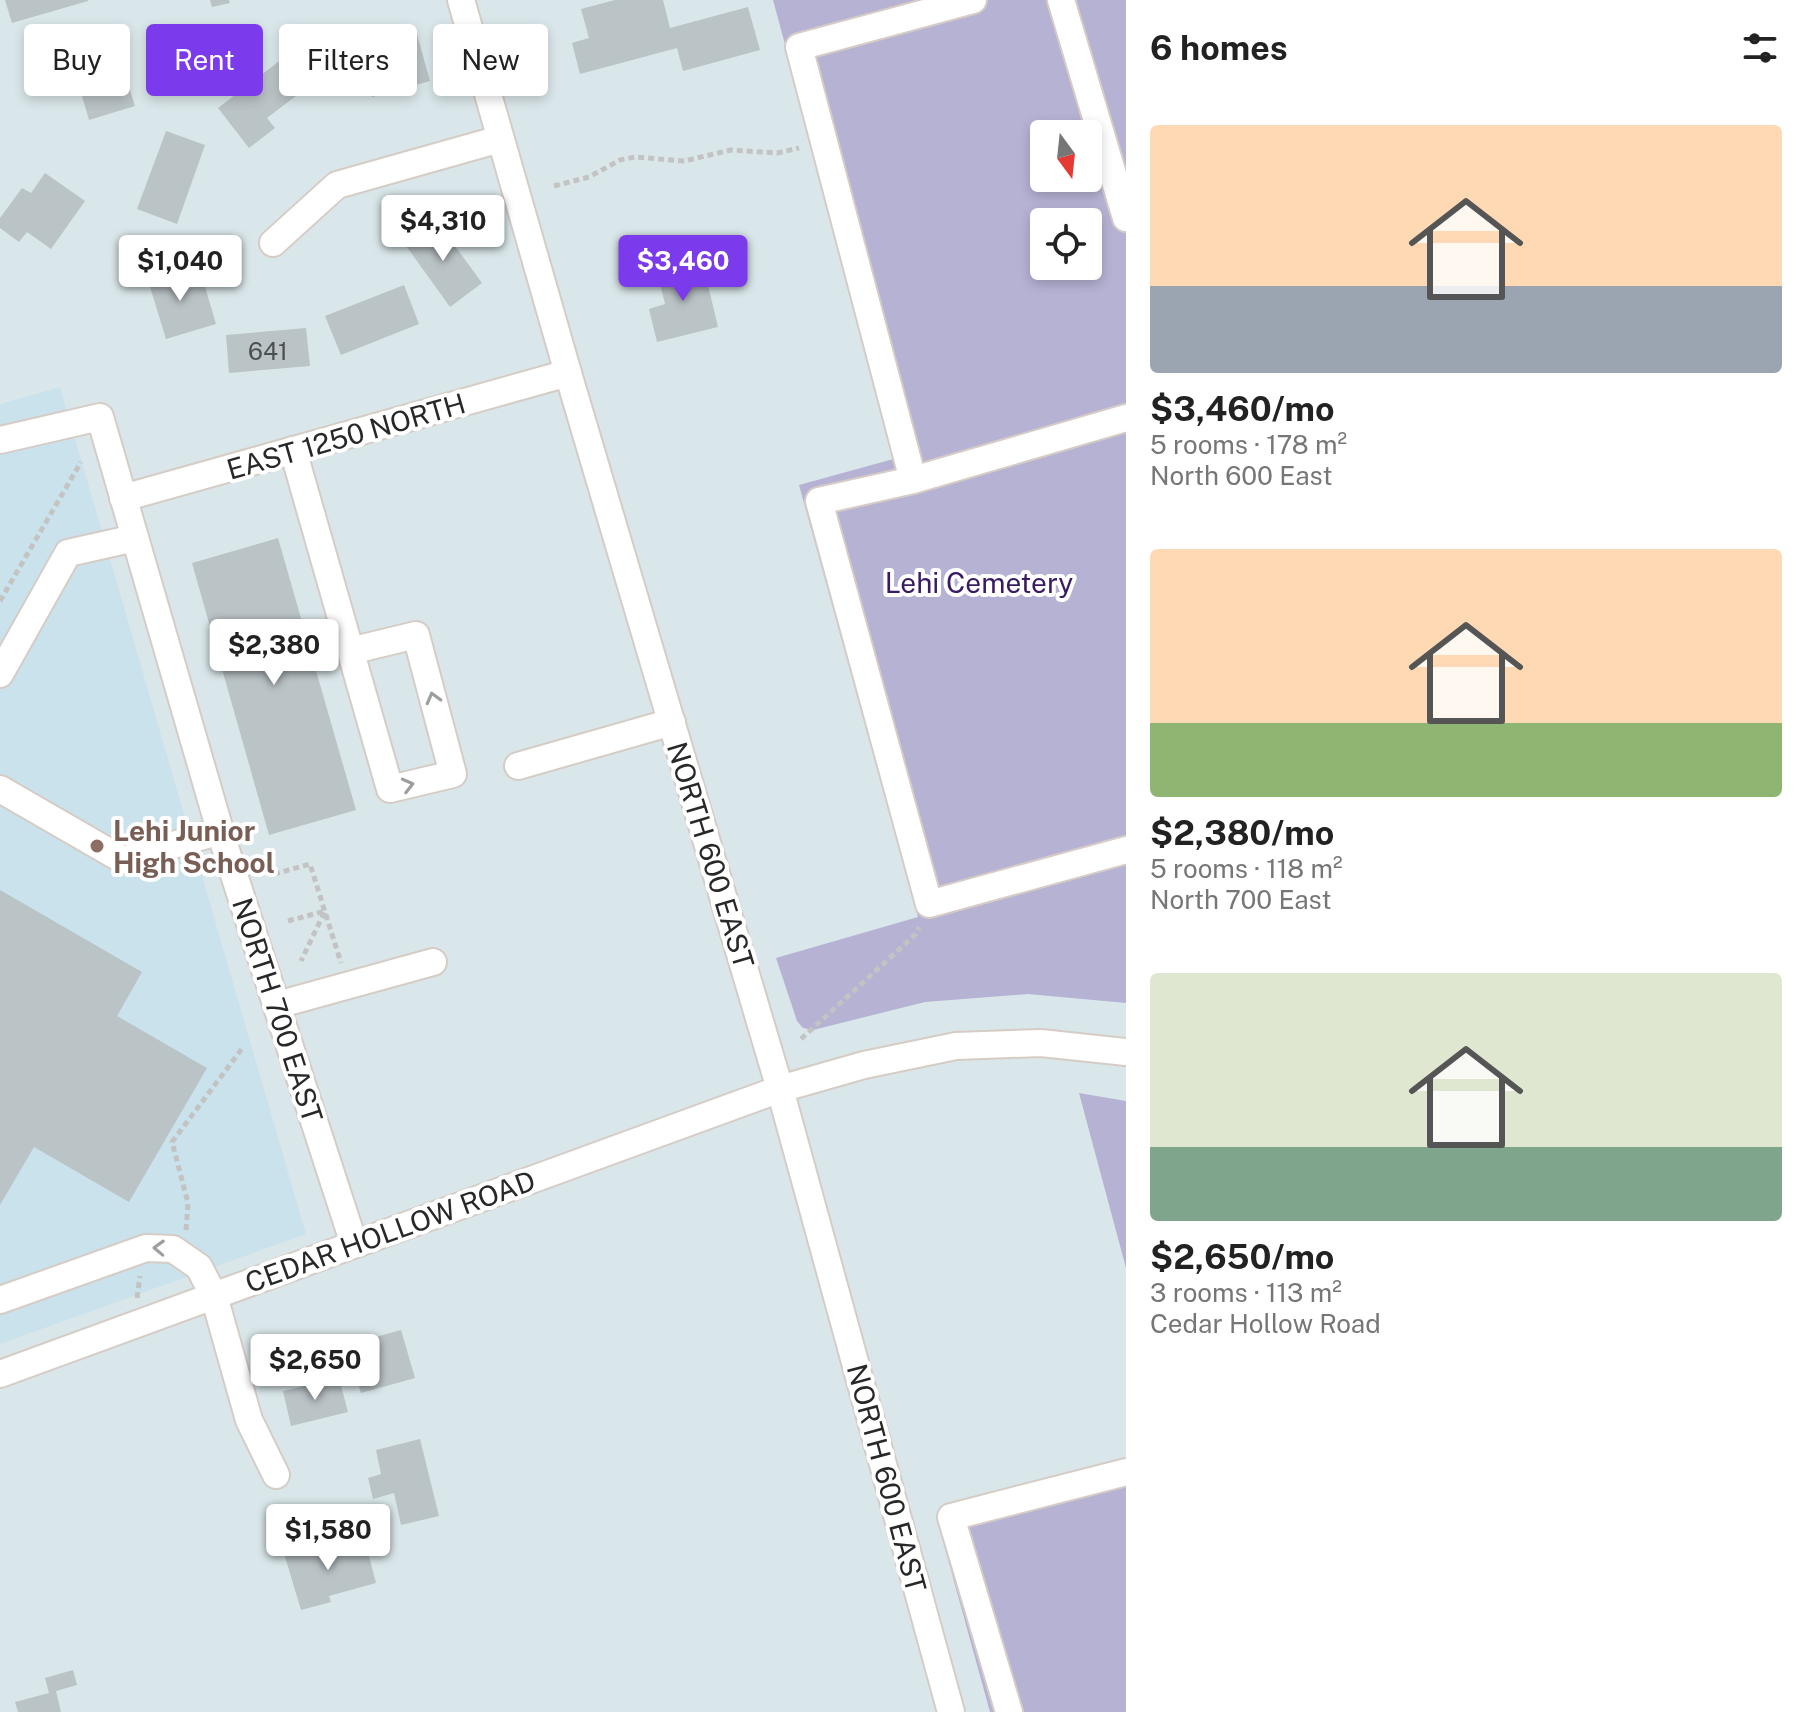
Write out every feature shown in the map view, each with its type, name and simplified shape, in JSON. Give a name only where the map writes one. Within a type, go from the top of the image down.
[{"type":"street","name":"NORTH 600 EAST","points":[[461,0],[780,1089],[951,1712]]},
{"type":"street","points":[[913,480],[799,47],[973,0]]},
{"type":"street","points":[[1061,0],[1126,218]]},
{"type":"street","points":[[273,243],[337,185],[500,139]]},
{"type":"street","name":"EAST 1250 NORTH","points":[[123,498],[568,373]]},
{"type":"street","name":"NORTH 700 EAST","points":[[0,440],[100,417],[220,831],[354,1244]]},
{"type":"street","points":[[1126,418],[913,480],[819,501],[929,904],[1126,850]]},
{"type":"street","points":[[293,450],[350,651],[390,789],[453,774],[416,635],[350,651]]},
{"type":"street","points":[[0,674],[68,553],[135,538]]},
{"type":"street","points":[[518,766],[672,722]]},
{"type":"street","points":[[0,789],[123,860],[220,831]]},
{"type":"street","points":[[277,1005],[433,962]]},
{"type":"street","name":"CEDAR HOLLOW ROAD","points":[[0,1374],[780,1089],[864,1065],[956,1046],[1041,1043],[1126,1052]]},
{"type":"street","points":[[0,1300],[146,1248],[173,1249],[199,1267],[214,1296],[249,1420],[276,1475]]},
{"type":"street","points":[[1009,1712],[951,1517],[1126,1472]]},
{"type":"path","points":[[554,186],[589,177],[620,160],[635,157],[684,161],[731,150],[777,153],[824,143]]},
{"type":"path","points":[[0,601],[81,462]]},
{"type":"path","points":[[274,874],[310,864],[344,976]]},
{"type":"path","points":[[801,1039],[916,934],[929,904]]},
{"type":"path","points":[[288,921],[325,911]]},
{"type":"path","points":[[301,961],[325,911]]},
{"type":"path","points":[[186,1231],[188,1203],[172,1142],[244,1046]]},
{"type":"shaded area","name":"Lehi Junior High School","points":[[60,387],[306,1234],[0,1344],[0,404]]},
{"type":"green space","name":"Lehi Cemetery","points":[[773,0],[1126,0],[1126,1003],[1028,994],[925,1002],[813,1030],[803,1028],[797,1021],[776,958],[918,917],[799,485],[897,458]]},
{"type":"green space","points":[[1079,1093],[1126,1101],[1126,1268]]},
{"type":"green space","points":[[1126,1484],[1126,1712],[990,1712],[941,1534]]},
{"type":"building","points":[[5,0],[88,0],[88,1],[12,23]]},
{"type":"building","points":[[210,0],[229,0],[230,3],[212,7]]},
{"type":"building","points":[[615,0],[663,0],[670,28],[748,7],[760,50],[683,71],[677,48],[580,74],[572,43],[589,38],[581,9]]},
{"type":"building","points":[[417,34],[430,81],[417,85]]},
{"type":"building","points":[[279,61],[279,96],[296,96],[267,118],[275,128],[249,148],[218,108],[234,96],[263,96],[263,74]]},
{"type":"building","points":[[130,90],[135,106],[89,120],[82,96],[130,96]]},
{"type":"building","points":[[166,131],[205,145],[177,224],[137,209]]},
{"type":"building","points":[[45,173],[85,201],[51,249],[27,232],[19,242],[0,228],[0,218],[22,188],[31,193]]},
{"type":"building","points":[[436,220],[482,283],[450,307],[404,243]]},
{"type":"building","points":[[702,260],[718,327],[657,342],[649,309],[665,304],[657,271]]},
{"type":"building","points":[[183,266],[190,288],[204,283],[216,324],[166,339],[147,277]]},
{"type":"building","points":[[404,285],[419,324],[341,355],[325,316]]},
{"type":"building","points":[[306,328],[310,366],[229,373],[226,335]]},
{"type":"building","points":[[278,538],[356,810],[269,835],[192,563]]},
{"type":"building","points":[[0,890],[142,972],[117,1016],[207,1068],[129,1202],[34,1147],[0,1205]]},
{"type":"building","points":[[401,1330],[415,1378],[361,1393],[347,1345]]},
{"type":"building","points":[[339,1378],[348,1412],[291,1426],[283,1391]]},
{"type":"building","points":[[420,1439],[439,1516],[401,1525],[394,1493],[373,1499],[368,1478],[381,1474],[376,1450]]},
{"type":"building","points":[[319,1541],[323,1553],[365,1541],[376,1583],[329,1596],[331,1602],[301,1610],[283,1550]]},
{"type":"building","points":[[73,1670],[77,1685],[56,1691],[61,1712],[18,1712],[15,1702],[49,1693],[45,1678]]},
{"type":"place","name":"Lehi Junior High School","points":[[97,846]]}]
